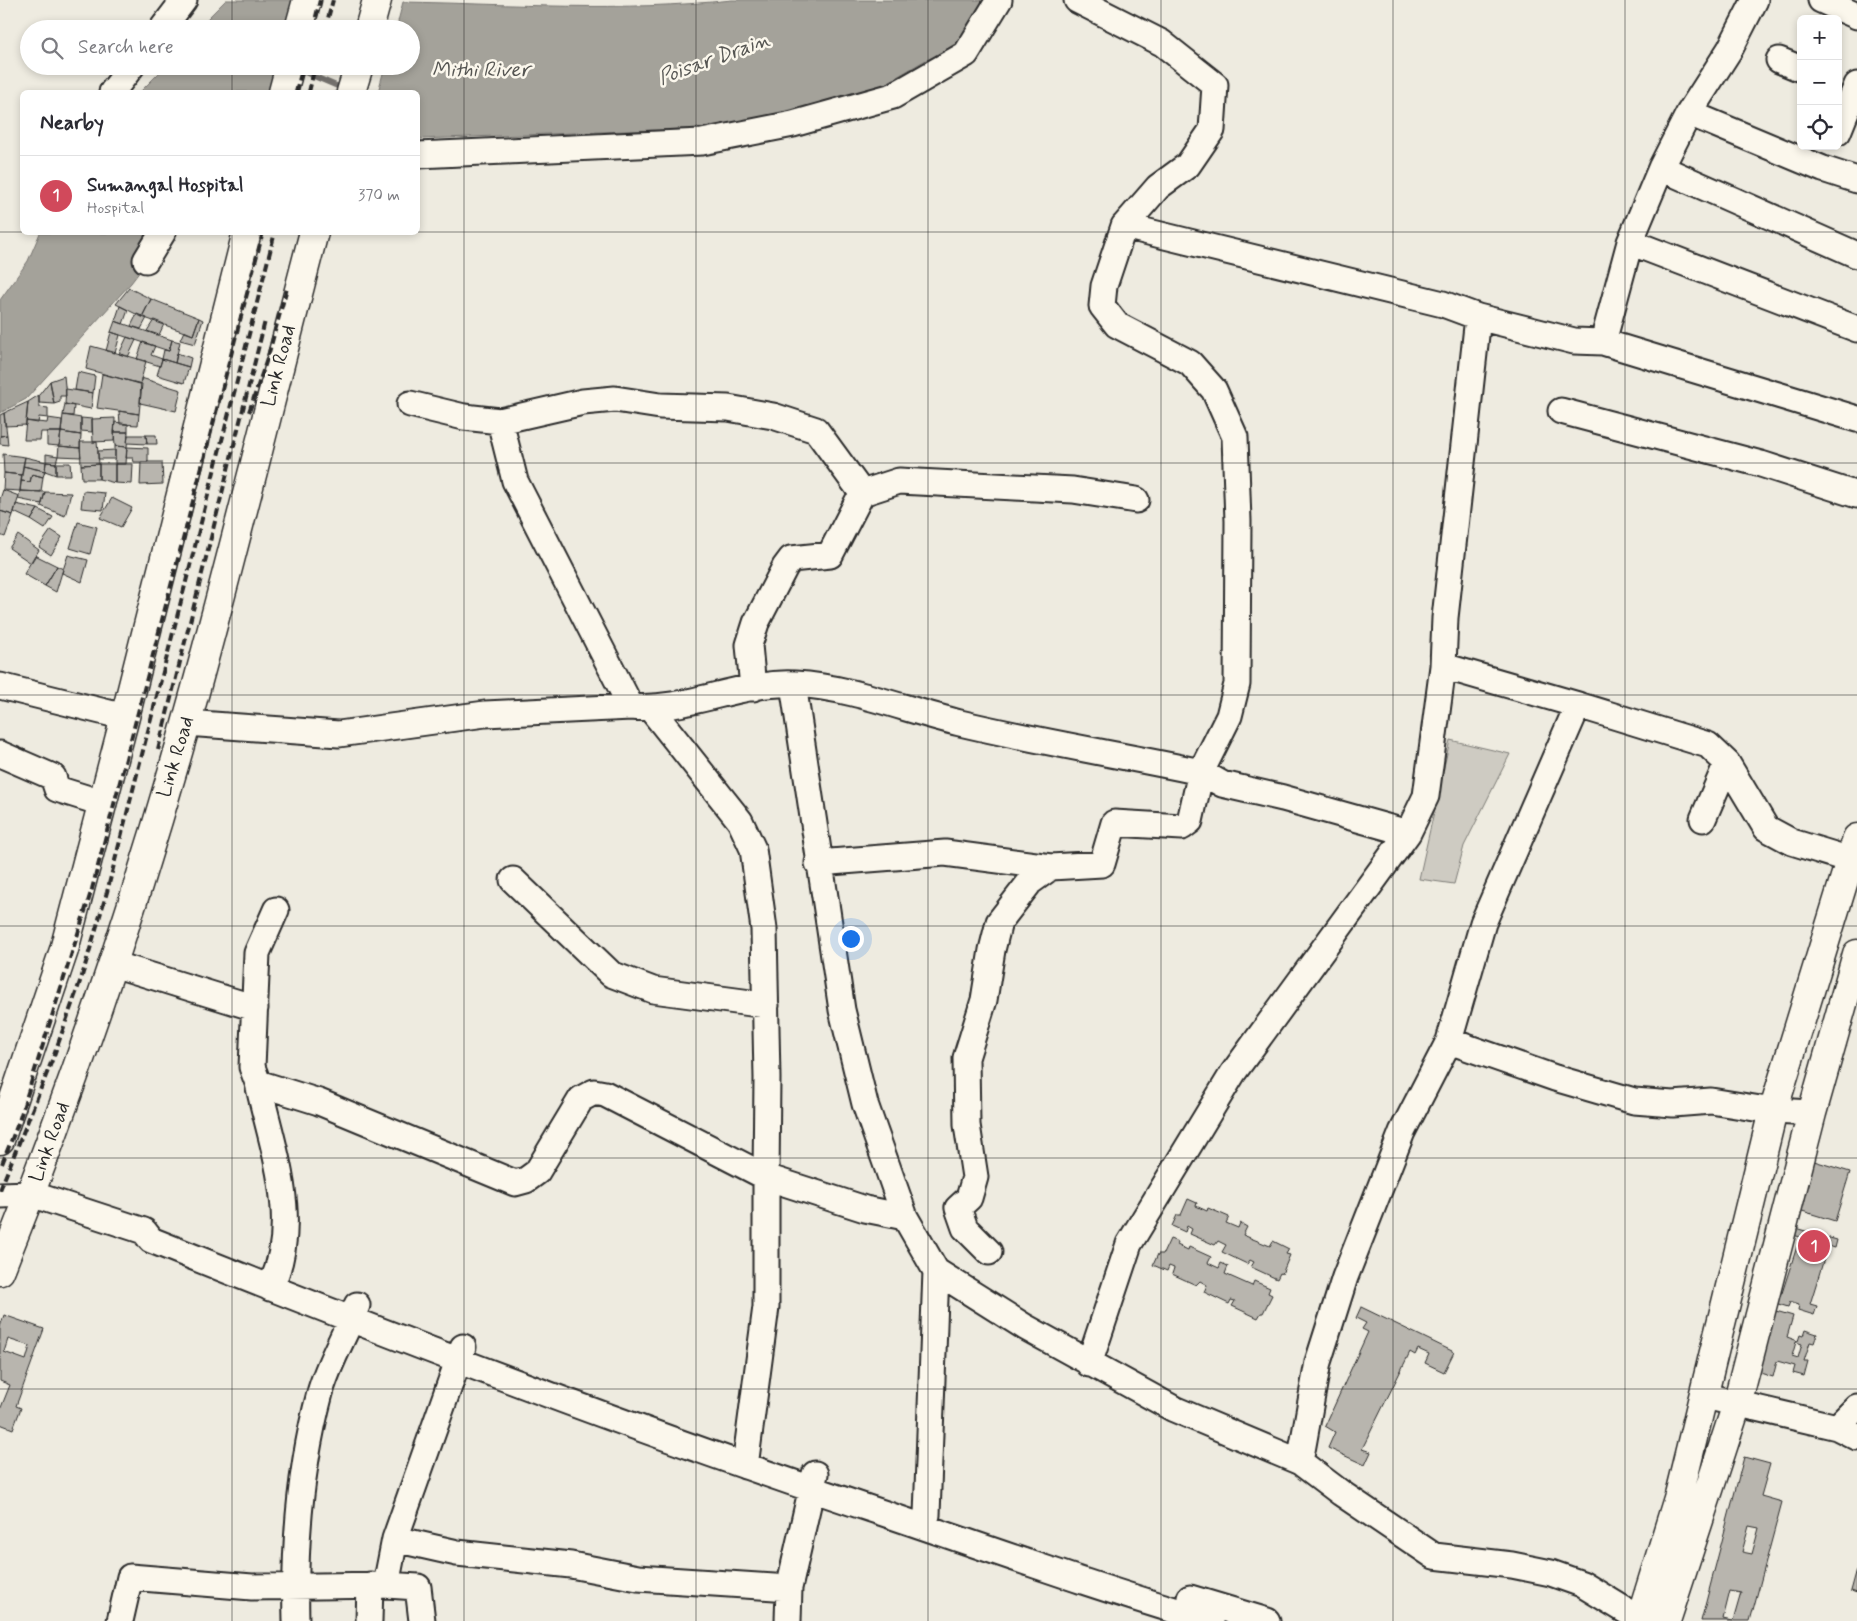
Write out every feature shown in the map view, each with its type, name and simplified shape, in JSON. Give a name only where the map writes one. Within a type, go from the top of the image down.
[{"type":"main road","points":[[301,20],[307,0]]},
{"type":"main road","points":[[371,20],[377,0]]},
{"type":"main road","points":[[284,90],[288,75]]},
{"type":"main road","points":[[352,90],[356,75]]},
{"type":"main road","points":[[0,1140],[6,1101],[64,950],[123,725],[246,235]]},
{"type":"main road","name":"Link Road","points":[[0,1271],[31,1194],[113,964],[186,723],[313,235]]},
{"type":"main road","points":[[1649,1621],[1773,1110],[1855,853]]},
{"type":"main road","points":[[1649,1621],[1737,1404],[1812,1113],[1857,954]]},
{"type":"street","points":[[169,20],[184,0]]},
{"type":"street","points":[[420,155],[702,142],[793,124],[893,96],[966,54],[999,0]]},
{"type":"street","points":[[818,863],[945,853],[1051,867],[1102,864],[1114,823],[1182,827],[1190,821],[1201,772],[1229,716],[1237,684],[1238,521],[1235,437],[1214,390],[1190,363],[1117,325],[1102,306],[1104,286],[1124,226],[1158,187],[1188,165],[1212,130],[1215,85],[1162,43],[1077,0]]},
{"type":"street","points":[[1603,342],[1630,242],[1661,168],[1689,113],[1730,49],[1755,0]]},
{"type":"street","points":[[1820,0],[1857,16]]},
{"type":"street","points":[[114,90],[125,75]]},
{"type":"street","points":[[1842,117],[1850,86]]},
{"type":"street","points":[[1689,113],[1823,169],[1857,180]]},
{"type":"street","points":[[1823,169],[1830,150]]},
{"type":"street","points":[[1661,168],[1857,255]]},
{"type":"street","points":[[1124,226],[1443,304],[1478,317],[1574,341],[1603,342],[1857,419]]},
{"type":"street","points":[[146,260],[161,235]]},
{"type":"street","points":[[1630,242],[1857,329]]},
{"type":"street","points":[[1089,1364],[1129,1244],[1233,1073],[1408,833],[1426,796],[1444,666],[1445,618],[1478,317]]},
{"type":"street","points":[[410,404],[464,418],[500,421],[583,402],[615,400],[660,406],[728,408],[772,416],[816,430],[862,494]]},
{"type":"street","points":[[1561,411],[1760,464],[1857,495]]},
{"type":"street","points":[[500,421],[515,481],[595,633],[641,708],[740,821],[753,849],[764,930],[766,1005],[766,1307],[747,1459]]},
{"type":"street","points":[[753,688],[749,645],[756,623],[785,567],[791,559],[830,555],[862,494],[899,481],[1073,490],[1136,500]]},
{"type":"street","points":[[1444,666],[1708,745],[1722,759],[1766,828],[1792,842],[1855,853]]},
{"type":"street","points":[[793,684],[818,863],[842,1010],[865,1104],[905,1217],[936,1271],[1025,1328],[1174,1410],[1300,1462],[1434,1556],[1512,1565],[1551,1573],[1582,1584],[1649,1621]]},
{"type":"street","points":[[186,723],[339,734],[485,714],[641,708],[753,688],[793,684],[829,687],[961,723],[1201,772],[1222,784],[1283,798],[1408,833]]},
{"type":"street","points":[[0,686],[123,725]]},
{"type":"street","points":[[0,696],[85,719],[123,725]]},
{"type":"street","points":[[1300,1462],[1318,1362],[1345,1277],[1402,1132],[1449,1040],[1483,923],[1578,705]]},
{"type":"street","points":[[0,754],[53,777],[57,789],[102,803]]},
{"type":"street","points":[[1700,814],[1722,759]]},
{"type":"street","points":[[989,1252],[965,1228],[958,1208],[969,1198],[975,1177],[967,1125],[966,1058],[984,1000],[992,950],[999,922],[1030,882],[1051,867]]},
{"type":"street","points":[[513,880],[611,974],[653,990],[766,1005]]},
{"type":"street","points":[[274,1281],[284,1239],[284,1195],[258,1083],[252,1067],[257,953],[276,910]]},
{"type":"street","points":[[113,964],[254,1008]]},
{"type":"street","points":[[1449,1040],[1555,1078],[1634,1101],[1673,1104],[1712,1102],[1812,1113]]},
{"type":"street","points":[[258,1083],[319,1102],[514,1183],[526,1180],[537,1172],[581,1099],[594,1092],[605,1094],[766,1178],[865,1209],[905,1217]]},
{"type":"street","points":[[0,1195],[31,1194],[144,1231],[156,1227],[274,1281],[460,1354],[747,1459],[987,1542],[1199,1612],[1267,1621]]},
{"type":"street","points":[[927,1515],[936,1271]]},
{"type":"street","points":[[296,1621],[297,1518],[302,1473],[320,1391],[354,1312]]},
{"type":"street","points":[[370,1621],[378,1585],[460,1354]]},
{"type":"street","points":[[1705,1396],[1847,1432],[1857,1408]]},
{"type":"street","points":[[788,1621],[789,1588],[813,1482]]},
{"type":"street","points":[[882,1506],[927,1515],[987,1542]]},
{"type":"street","points":[[395,1538],[457,1553],[571,1565],[638,1578],[789,1588]]},
{"type":"street","points":[[120,1621],[130,1576],[252,1587],[418,1586],[422,1621]]},
{"type":"shaded area","points":[[1450,740],[1510,754],[1464,846],[1454,884],[1419,879]]},
{"type":"water","points":[[226,0],[301,0],[295,20],[206,20]]},
{"type":"water","name":"Mithi River","points":[[732,0],[998,0],[967,43],[924,61],[878,88],[782,116],[730,127],[420,139],[420,90],[379,90],[383,75],[420,75],[420,20],[398,20],[403,2],[609,6],[691,4]]},
{"type":"water","points":[[157,75],[278,75],[274,90],[142,90]]},
{"type":"water","points":[[39,235],[167,235],[131,283],[26,399],[0,413],[0,300],[28,261]]},
{"type":"building","points":[[129,288],[151,299],[142,317],[116,304]]},
{"type":"building","points":[[151,299],[199,318],[193,335],[142,317]]},
{"type":"building","points":[[120,306],[128,310],[123,324],[115,321]]},
{"type":"building","points":[[137,314],[147,318],[141,329],[131,326]]},
{"type":"building","points":[[199,318],[203,320],[195,344],[180,340],[184,331],[193,335]]},
{"type":"building","points":[[154,320],[164,324],[159,335],[147,331]]},
{"type":"building","points":[[115,321],[172,340],[169,351],[111,332]]},
{"type":"building","points":[[111,332],[120,335],[115,353],[106,351]]},
{"type":"building","points":[[127,337],[136,340],[128,357],[119,354]]},
{"type":"building","points":[[172,340],[180,342],[175,363],[162,359],[164,350],[169,351]]},
{"type":"building","points":[[143,342],[155,346],[151,355],[162,359],[160,366],[137,359]]},
{"type":"building","points":[[91,346],[146,361],[140,384],[86,369]]},
{"type":"building","points":[[177,353],[191,358],[189,367],[175,363]]},
{"type":"building","points":[[162,359],[189,367],[184,383],[157,375]]},
{"type":"building","points":[[78,372],[95,376],[93,393],[75,390]]},
{"type":"building","points":[[102,374],[142,384],[139,414],[97,408]]},
{"type":"building","points":[[64,376],[66,396],[60,396],[60,402],[54,404],[50,381]]},
{"type":"building","points":[[141,378],[181,390],[176,411],[140,403]]},
{"type":"building","points":[[50,381],[54,404],[39,403],[39,395]]},
{"type":"building","points":[[66,389],[93,393],[91,409],[65,404]]},
{"type":"building","points":[[39,395],[39,407],[48,408],[48,418],[39,417],[38,423],[26,421],[28,402]]},
{"type":"building","points":[[28,402],[26,425],[5,426],[4,413]]},
{"type":"building","points":[[65,404],[74,406],[73,416],[63,415]]},
{"type":"building","points":[[119,411],[139,414],[138,425],[120,424]]},
{"type":"building","points":[[4,413],[7,435],[0,436],[0,415]]},
{"type":"building","points":[[63,415],[81,418],[81,435],[61,432]]},
{"type":"building","points":[[48,418],[62,420],[61,432],[41,432],[40,440],[24,440],[26,421],[47,423]]},
{"type":"building","points":[[81,418],[92,419],[92,432],[81,431]]},
{"type":"building","points":[[115,418],[114,441],[93,442],[92,419]]},
{"type":"building","points":[[115,422],[128,424],[128,432],[114,432]]},
{"type":"building","points":[[47,432],[61,432],[59,446],[47,445]]},
{"type":"building","points":[[61,432],[81,435],[80,448],[59,446]]},
{"type":"building","points":[[114,432],[128,432],[127,447],[115,446]]},
{"type":"building","points":[[7,435],[8,445],[0,444],[0,436]]},
{"type":"building","points":[[128,435],[146,435],[147,444],[127,443]]},
{"type":"building","points":[[146,435],[156,435],[157,444],[147,444]]},
{"type":"building","points":[[80,442],[97,442],[99,464],[81,465]]},
{"type":"building","points":[[59,446],[80,448],[81,457],[58,456]]},
{"type":"building","points":[[115,446],[127,447],[126,464],[115,464]]},
{"type":"building","points":[[127,447],[148,448],[148,462],[134,462],[133,458],[126,458]]},
{"type":"building","points":[[115,450],[115,459],[98,459],[98,451]]},
{"type":"building","points":[[3,454],[25,457],[22,475],[4,473]]},
{"type":"building","points":[[46,454],[58,456],[56,463],[46,462]]},
{"type":"building","points":[[25,457],[46,462],[45,471],[23,466]]},
{"type":"building","points":[[46,462],[56,463],[56,475],[45,471]]},
{"type":"building","points":[[141,462],[162,462],[163,484],[140,485]]},
{"type":"building","points":[[56,463],[70,463],[71,475],[56,475]]},
{"type":"building","points":[[99,464],[99,479],[82,479],[81,465]]},
{"type":"building","points":[[99,464],[115,464],[115,483],[99,479]]},
{"type":"building","points":[[115,464],[133,464],[132,484],[115,483]]},
{"type":"building","points":[[23,466],[45,471],[43,477],[32,474],[30,482],[21,481]]},
{"type":"building","points":[[4,473],[22,475],[20,491],[3,490]]},
{"type":"building","points":[[32,474],[43,477],[41,492],[20,491],[21,481],[30,482]]},
{"type":"building","points":[[3,490],[19,496],[13,515],[0,511],[0,499]]},
{"type":"building","points":[[20,491],[45,492],[42,504],[18,499]]},
{"type":"building","points":[[83,491],[105,493],[103,510],[81,508]]},
{"type":"building","points":[[45,492],[71,493],[65,516],[41,506]]},
{"type":"building","points":[[112,498],[132,508],[121,527],[100,518]]},
{"type":"building","points":[[16,504],[38,509],[31,520],[14,512]]},
{"type":"building","points":[[38,509],[53,517],[45,529],[31,520]]},
{"type":"building","points":[[0,511],[13,515],[5,537],[0,535]]},
{"type":"building","points":[[78,522],[97,527],[90,554],[70,548]]},
{"type":"building","points":[[51,530],[62,537],[51,555],[39,547]]},
{"type":"building","points":[[18,535],[39,550],[31,563],[9,548]]},
{"type":"building","points":[[35,555],[57,566],[45,586],[24,574]]},
{"type":"building","points":[[68,555],[88,560],[82,582],[62,573]]},
{"type":"building","points":[[57,566],[63,569],[56,592],[45,586]]},
{"type":"building","points":[[1814,1161],[1850,1172],[1835,1221],[1799,1210]]},
{"type":"building","points":[[1188,1199],[1197,1203],[1196,1206],[1207,1211],[1208,1208],[1229,1217],[1226,1223],[1238,1228],[1240,1223],[1247,1227],[1243,1235],[1270,1246],[1273,1241],[1289,1249],[1286,1254],[1290,1255],[1282,1274],[1280,1273],[1277,1279],[1251,1267],[1254,1262],[1250,1260],[1247,1264],[1222,1252],[1226,1245],[1218,1241],[1215,1245],[1190,1234],[1192,1229],[1187,1226],[1185,1232],[1172,1226],[1177,1215],[1181,1215]]},
{"type":"building","points":[[1795,1228],[1809,1232],[1808,1236],[1818,1239],[1819,1235],[1837,1240],[1835,1248],[1828,1246],[1810,1304],[1817,1306],[1814,1315],[1798,1310],[1799,1305],[1790,1302],[1788,1307],[1772,1302],[1776,1291],[1782,1293],[1800,1237],[1793,1235]]},
{"type":"building","points":[[1170,1239],[1178,1242],[1177,1245],[1188,1250],[1189,1247],[1211,1257],[1208,1263],[1219,1268],[1221,1263],[1228,1266],[1225,1274],[1252,1286],[1254,1281],[1270,1288],[1268,1293],[1272,1295],[1263,1313],[1258,1318],[1232,1306],[1235,1301],[1231,1300],[1229,1304],[1204,1292],[1207,1285],[1200,1281],[1196,1285],[1172,1274],[1174,1268],[1169,1266],[1167,1271],[1153,1265],[1158,1254],[1163,1254]]},
{"type":"building","points":[[1361,1307],[1454,1352],[1444,1372],[1425,1363],[1429,1354],[1418,1349],[1415,1355],[1410,1352],[1362,1449],[1371,1452],[1365,1465],[1328,1448],[1335,1432],[1325,1426],[1368,1332],[1362,1329],[1366,1323],[1356,1318]]},
{"type":"building","points":[[1776,1311],[1793,1316],[1787,1337],[1798,1341],[1800,1335],[1803,1336],[1805,1330],[1817,1334],[1814,1343],[1810,1342],[1804,1361],[1808,1361],[1804,1376],[1793,1373],[1795,1366],[1777,1361],[1773,1377],[1757,1372]],"holes":[[[1796,1342],[1802,1344],[1798,1358],[1792,1356]]]},
{"type":"building","points":[[4,1315],[44,1329],[16,1406],[21,1408],[13,1429],[0,1424],[0,1410],[10,1385],[0,1381],[0,1327]],"holes":[[[8,1339],[30,1346],[26,1360],[4,1352]]]},
{"type":"building","points":[[1744,1457],[1770,1464],[1761,1496],[1782,1502],[1750,1621],[1733,1621],[1741,1593],[1730,1591],[1723,1619],[1732,1621],[1701,1621]],"holes":[[[1749,1526],[1759,1528],[1752,1554],[1742,1552]]]},
{"type":"building","points":[[1857,1569],[1857,1593],[1851,1591]]},
{"type":"waterway","name":"Poisar Drain","points":[[311,75],[344,89]]},
{"type":"railway","points":[[315,20],[320,0]]},
{"type":"railway","points":[[327,20],[333,0]]},
{"type":"railway","points":[[297,90],[301,75]]},
{"type":"railway","points":[[309,90],[313,75]]},
{"type":"railway","points":[[2,1164],[19,1121],[92,889],[262,235]]},
{"type":"railway","points":[[0,1190],[53,1058],[82,976],[107,892],[274,235]]},
{"type":"railway","points":[[249,412],[268,356],[287,288]]},
{"type":"railway","points":[[158,750],[265,321]]},
{"type":"place","name":"Sumangal Hospital","points":[[1814,1246]]}]
